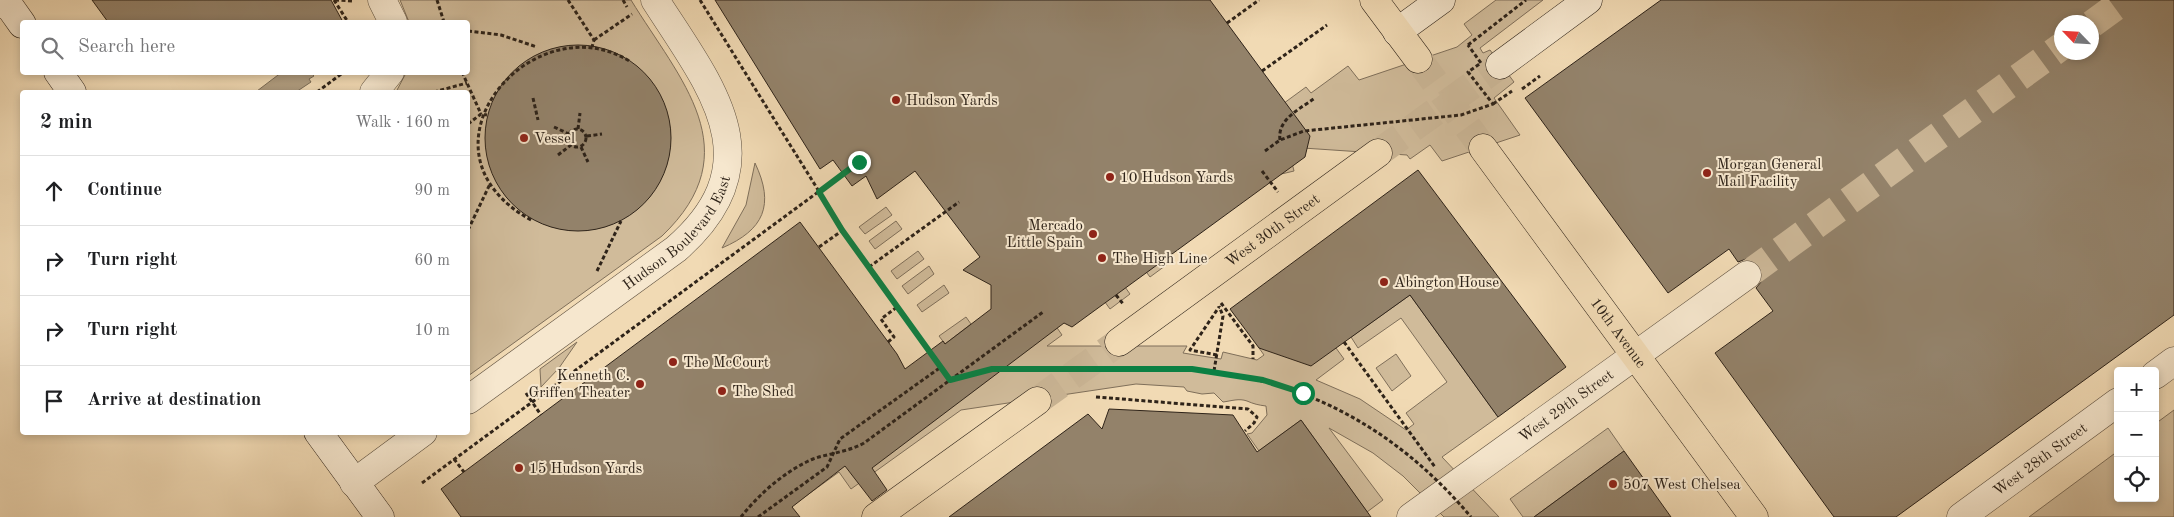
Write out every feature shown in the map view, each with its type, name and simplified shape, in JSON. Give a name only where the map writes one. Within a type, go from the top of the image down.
[{"type":"main road","points":[[1374,0],[1418,59]]},
{"type":"main road","name":"10th Avenue","points":[[1483,148],[1754,517]]},
{"type":"main road","name":"West 30th Street","points":[[1119,342],[1378,153]]},
{"type":"main road","points":[[876,517],[1037,402]]},
{"type":"street","points":[[5,0],[20,21]]},
{"type":"street","points":[[382,0],[391,20]]},
{"type":"street","points":[[1397,32],[1440,0]]},
{"type":"street","points":[[1500,64],[1588,0]]},
{"type":"street","name":"Hudson Boulevard East","points":[[470,399],[676,249],[694,233],[719,196],[726,174],[727,150],[725,128],[719,105],[646,5]]},
{"type":"street","points":[[60,75],[71,90]]},
{"type":"street","points":[[376,90],[388,75]]},
{"type":"street","name":"West 29th Street","points":[[1411,517],[1746,275]]},
{"type":"street","points":[[2159,372],[2174,361]]},
{"type":"street","name":"West 28th Street","points":[[1961,517],[2114,405]]},
{"type":"street","points":[[320,435],[380,517]]},
{"type":"street","points":[[354,483],[419,435]]},
{"type":"path","points":[[347,20],[334,0],[353,1]]},
{"type":"path","points":[[437,0],[443,20]]},
{"type":"path","points":[[568,0],[594,40]]},
{"type":"path","points":[[623,0],[638,22]]},
{"type":"path","points":[[700,0],[842,230],[950,380]]},
{"type":"path","points":[[1227,23],[1259,0]]},
{"type":"path","points":[[1265,151],[1280,140],[1316,128],[1461,115],[1493,104],[1468,72],[1481,63],[1468,45],[1526,0]]},
{"type":"path","points":[[592,47],[594,40],[646,5]]},
{"type":"path","points":[[1262,71],[1327,24]]},
{"type":"path","points":[[470,31],[508,37],[539,47],[530,52]]},
{"type":"path","points":[[586,40],[603,43]]},
{"type":"path","points":[[620,52],[631,62]]},
{"type":"path","points":[[320,90],[340,75]]},
{"type":"path","points":[[463,75],[481,114]]},
{"type":"path","points":[[1522,89],[1540,76]]},
{"type":"path","points":[[441,90],[467,83]]},
{"type":"path","points":[[491,90],[481,114],[479,154],[490,184],[508,205],[531,220]]},
{"type":"path","points":[[533,98],[538,120]]},
{"type":"path","points":[[1280,140],[1281,127],[1285,121],[1315,98]]},
{"type":"path","points":[[578,129],[580,113]]},
{"type":"path","points":[[470,122],[481,114],[487,115]]},
{"type":"path","points":[[554,127],[569,134]]},
{"type":"path","points":[[571,145],[568,141],[569,134],[572,130],[578,129],[584,131],[586,136],[585,143],[581,147]]},
{"type":"path","points":[[586,136],[602,134]]},
{"type":"path","points":[[558,155],[571,145],[581,147]]},
{"type":"path","points":[[581,147],[588,162]]},
{"type":"path","points":[[422,483],[859,162]]},
{"type":"path","points":[[1262,171],[1278,193]]},
{"type":"path","points":[[470,226],[490,184]]},
{"type":"path","points":[[869,267],[959,202]]},
{"type":"path","points":[[592,278],[622,221]]},
{"type":"path","points":[[819,247],[842,230]]},
{"type":"path","points":[[1116,295],[1124,305]]},
{"type":"path","points":[[1214,371],[1223,316],[1219,305]]},
{"type":"path","points":[[1217,354],[1190,350],[1219,305]]},
{"type":"path","points":[[1219,305],[1253,346],[1253,359]]},
{"type":"path","points":[[888,342],[894,337],[881,319],[897,307]]},
{"type":"path","points":[[741,517],[761,494],[797,468],[814,459],[864,443],[1043,312]]},
{"type":"path","points":[[1344,342],[1433,463]]},
{"type":"path","points":[[758,517],[827,467],[840,439],[941,366]]},
{"type":"path","points":[[950,380],[992,369],[1214,371],[1263,380],[1303,393],[1341,410],[1374,429],[1411,456],[1446,487],[1471,517]]},
{"type":"path","points":[[524,390],[541,415]]},
{"type":"path","points":[[1096,397],[1248,409],[1257,417],[1254,423],[1244,431]]},
{"type":"path","points":[[454,459],[464,472]]},
{"type":"shaded area","points":[[400,0],[631,0],[686,87],[698,116],[704,145],[702,175],[688,205],[662,236],[470,375],[470,90],[397,90],[405,75],[470,75],[470,20],[408,20]]},
{"type":"shaded area","name":"The High Line","points":[[1496,0],[1543,0],[1480,48],[1483,53],[1490,50],[1514,82],[1494,98],[1520,135],[1442,161],[1430,145],[1410,159],[1407,155],[1288,147],[1294,171],[1273,176],[1155,244],[1169,263],[1150,277],[1136,258],[1115,273],[1130,294],[1110,309],[1094,287],[1051,319],[1062,335],[1047,346],[1187,346],[1183,353],[1221,359],[1223,352],[1257,360],[1264,355],[1259,348],[1336,348],[1344,359],[1316,380],[1360,399],[1406,430],[1414,424],[1406,413],[1447,382],[1401,318],[1358,348],[1351,337],[1410,295],[1498,417],[1442,457],[1499,517],[1444,517],[1403,476],[1373,453],[1329,428],[1383,500],[1367,512],[1301,420],[1259,451],[1247,434],[1252,433],[1267,415],[1266,406],[1241,400],[1223,402],[1214,393],[1202,394],[1187,391],[1184,387],[1136,384],[961,410],[851,489],[839,472],[777,517],[718,517],[1306,87],[1311,93],[1348,66],[1359,80],[1457,47],[1472,35],[1464,24]]},
{"type":"shaded area","points":[[278,75],[314,76],[309,79],[311,82],[299,90],[258,90]]},
{"type":"shaded area","points":[[755,163],[764,191],[762,215],[748,233],[722,248],[746,205]]},
{"type":"shaded area","points":[[886,207],[892,215],[865,234],[859,227]]},
{"type":"shaded area","points":[[896,221],[902,229],[875,249],[869,241]]},
{"type":"shaded area","points":[[918,251],[924,259],[897,279],[891,271]]},
{"type":"shaded area","points":[[929,266],[934,274],[908,294],[902,286]]},
{"type":"shaded area","points":[[944,285],[949,293],[922,312],[917,305]]},
{"type":"shaded area","points":[[966,317],[971,324],[945,344],[939,336]]},
{"type":"shaded area","points":[[577,342],[559,368],[541,387],[540,369]]},
{"type":"shaded area","points":[[1396,354],[1411,376],[1392,391],[1376,368]]},
{"type":"shaded area","points":[[2174,410],[2174,517],[2029,517],[2114,454],[2114,502],[2159,502],[2159,421]]},
{"type":"shaded area","points":[[1608,428],[1624,451],[1534,517],[1523,517],[1510,499]]},
{"type":"building","points":[[92,0],[331,0],[342,20],[107,20]]},
{"type":"building","points":[[715,0],[1210,0],[1310,136],[1305,157],[1072,327],[1064,323],[872,468],[887,490],[872,501],[845,466],[792,507],[800,517],[461,517],[441,489],[800,222],[897,354],[905,369],[943,341],[945,344],[991,309],[991,285],[963,270],[980,257],[915,171],[877,199],[866,176],[852,186],[833,160],[820,169]]},
{"type":"building","points":[[1661,0],[2174,0],[2174,315],[1896,517],[1834,517],[1715,353],[1773,311],[1756,288],[1761,282],[1763,274],[1759,266],[1753,261],[1746,259],[1738,262],[1729,249],[1668,293],[1525,98]]},
{"type":"building","name":"Vessel","points":[[587,45],[614,52],[630,60],[644,72],[656,86],[664,102],[670,120],[670,156],[664,174],[656,190],[644,204],[630,216],[614,224],[596,230],[569,231],[542,224],[526,216],[500,190],[486,156],[485,129],[492,102],[500,86],[526,60],[560,46]]},
{"type":"building","name":"Abington House","points":[[1418,170],[1566,367],[1498,417],[1410,295],[1311,366],[1259,348],[1230,309]]},
{"type":"building","points":[[1109,409],[1233,415],[1257,452],[1301,420],[1371,517],[949,517],[1088,414],[1102,429]]},
{"type":"building","name":"507 West Chelsea","points":[[1624,451],[1671,517],[1534,517]]},
{"type":"tunnel","points":[[2099,19],[2125,0]]},
{"type":"tunnel","points":[[1747,275],[2054,52]]},
{"type":"tunnel","points":[[1418,59],[1483,148]]},
{"type":"tunnel","points":[[1449,102],[1500,65]]},
{"type":"tunnel","points":[[1378,153],[1449,102]]},
{"type":"tunnel","points":[[1037,401],[1119,342]]},
{"type":"place","name":"Hudson Yards","points":[[896,100]]},
{"type":"place","name":"Vessel","points":[[524,138]]},
{"type":"place","name":"Morgan General Mail Facility","points":[[1707,173]]},
{"type":"place","name":"10 Hudson Yards","points":[[1110,177]]},
{"type":"place","name":"Mercado Little Spain","points":[[1093,234]]},
{"type":"place","name":"The High Line","points":[[1102,258]]},
{"type":"place","name":"Abington House","points":[[1384,282]]},
{"type":"place","name":"The McCourt","points":[[673,362]]},
{"type":"place","name":"Kenneth C. Griffen Theater","points":[[640,384]]},
{"type":"place","name":"The Shed","points":[[722,391]]},
{"type":"place","name":"15 Hudson Yards","points":[[519,468]]},
{"type":"place","name":"507 West Chelsea","points":[[1613,484]]},
{"type":"route","points":[[859,162],[819,192],[842,230],[950,380],[992,369],[1192,369],[1263,380],[1303,393]]}]
